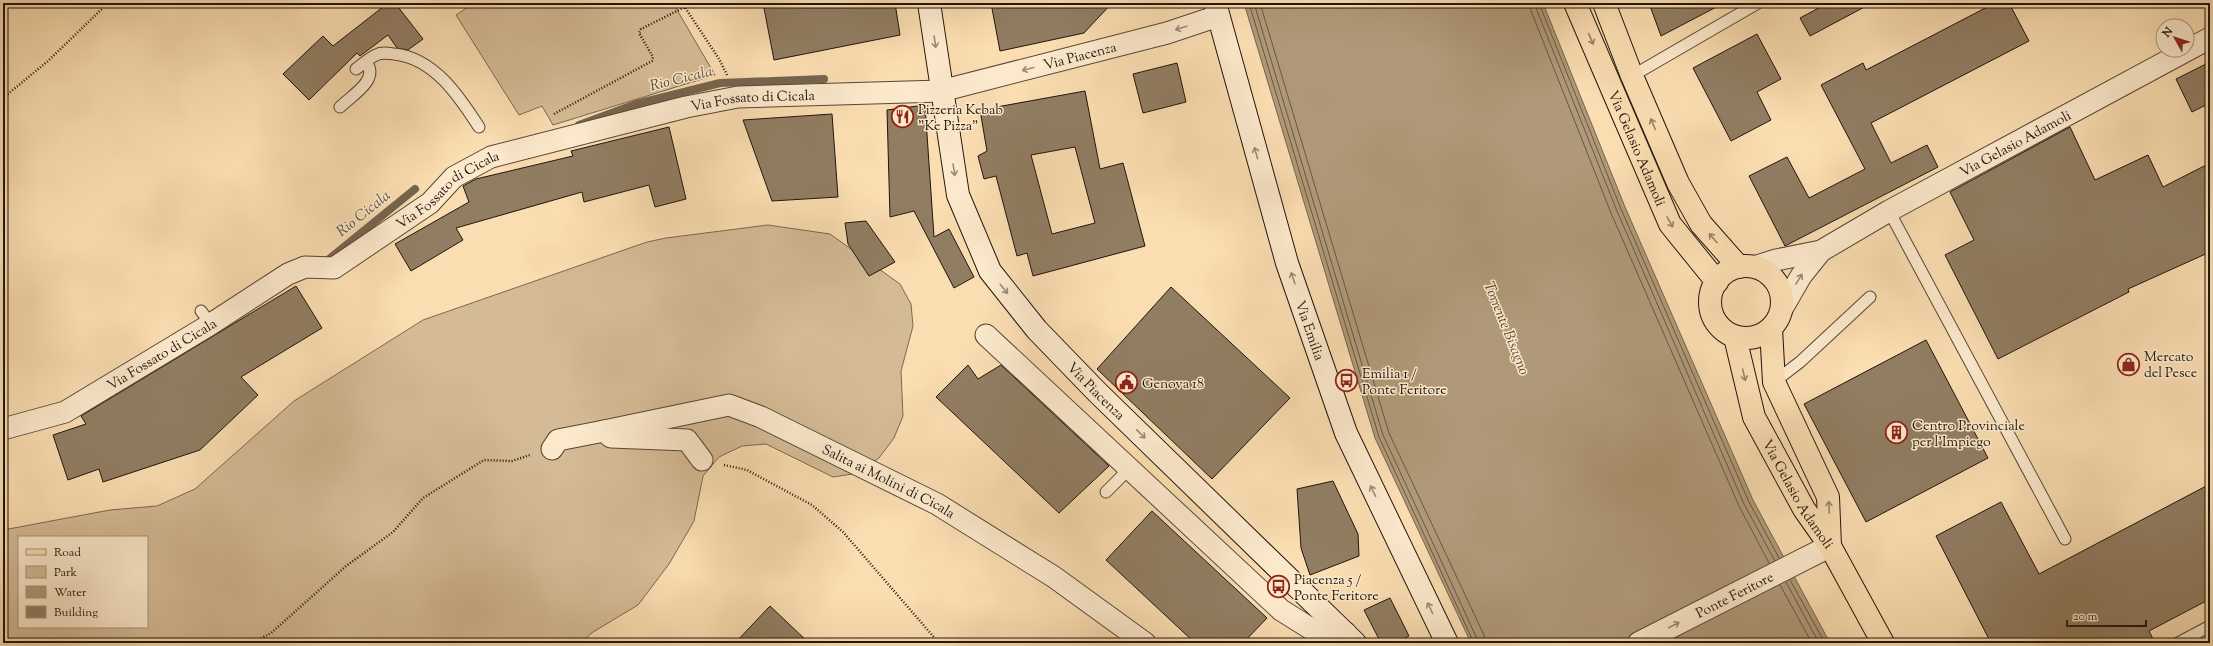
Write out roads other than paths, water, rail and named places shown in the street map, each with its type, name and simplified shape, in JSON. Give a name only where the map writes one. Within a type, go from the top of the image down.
[{"type":"main road","name":"Via Piacenza","points":[[929,3],[941,91],[958,195],[990,271],[1037,330],[1097,392],[1351,638]]},
{"type":"main road","name":"Via Gelasio Adamoli","points":[[1575,3],[1670,224],[1716,282],[1730,270],[1747,267]]},
{"type":"main road","name":"Via Gelasio Adamoli","points":[[1604,3],[1632,76],[1685,196],[1701,224],[1747,267],[1767,273],[1776,282],[1781,293],[1782,310],[1771,329],[1774,382],[1828,497],[1830,546]]},
{"type":"main road","name":"Via Emilia","points":[[1216,9],[1287,263],[1346,433],[1447,643]]},
{"type":"main road","points":[[1716,282],[1710,296],[1710,303],[1714,319],[1720,328],[1735,337],[1752,338],[1771,329]]},
{"type":"main road","name":"Via Gelasio Adamoli","points":[[1735,337],[1754,417],[1804,509],[1830,546]]},
{"type":"main road","points":[[1830,546],[1883,643]]},
{"type":"main road","name":"Ponte Feritore","points":[[1639,643],[1830,546]]},
{"type":"street","name":"Via Piacenza","points":[[941,91],[1167,33],[1216,9]]},
{"type":"street","name":"Via Gelasio Adamoli","points":[[1747,267],[1821,250],[1889,211],[2210,38]]},
{"type":"street","name":"Via Fossato di Cicala","points":[[3,429],[65,412],[206,317],[288,274],[304,267],[334,268],[430,203],[454,177],[491,157],[686,107],[738,97],[941,91]]},
{"type":"street","name":"Via Gelasio Adamoli","points":[[1782,310],[1801,276],[1821,250]]},
{"type":"street","name":"Via Piacenza","points":[[986,336],[1281,610],[1316,632],[1351,638]]},
{"type":"street","name":"Salita ai Molini di Cicala","points":[[552,449],[558,440],[729,405],[761,417],[937,504],[1054,577],[1145,643]]},
{"type":"street","points":[[604,431],[611,437],[687,440],[702,460]]},
{"type":"lane","points":[[1632,76],[1758,3]]},
{"type":"lane","points":[[356,69],[375,55],[383,52],[414,59],[433,70],[448,85],[479,127]]},
{"type":"lane","points":[[340,106],[366,83],[371,75],[371,68],[366,62]]},
{"type":"lane","points":[[1889,211],[2064,539]]},
{"type":"lane","points":[[1774,382],[1800,362],[1870,297]]},
{"type":"lane","points":[[1106,492],[1129,469]]},
{"type":"lane","points":[[2178,643],[2210,626]]},
{"type":"water","name":"Torrente Bisagno","points":[[1244,3],[1543,3],[1625,207],[1753,500],[1830,643],[1471,643],[1375,438]]},
{"type":"waterway","name":"Rio Cicala","points":[[579,125],[636,104],[720,83],[824,79]]},
{"type":"waterway","name":"Rio Cicala","points":[[329,259],[415,189]]},
{"type":"place","name":"Pizzeria Kebab \"Ke Pizza\"","points":[[903,117]]},
{"type":"place","name":"Mercato del Pesce","points":[[2129,364]]},
{"type":"place","name":"Emilia 1 / Ponte Feritore","points":[[1347,381]]},
{"type":"place","name":"Genova 18","points":[[1127,383]]},
{"type":"place","name":"Centro Provinciale per l'Impiego","points":[[1897,433]]},
{"type":"place","name":"Piacenza 5 / Ponte Feritore","points":[[1279,587]]}]
